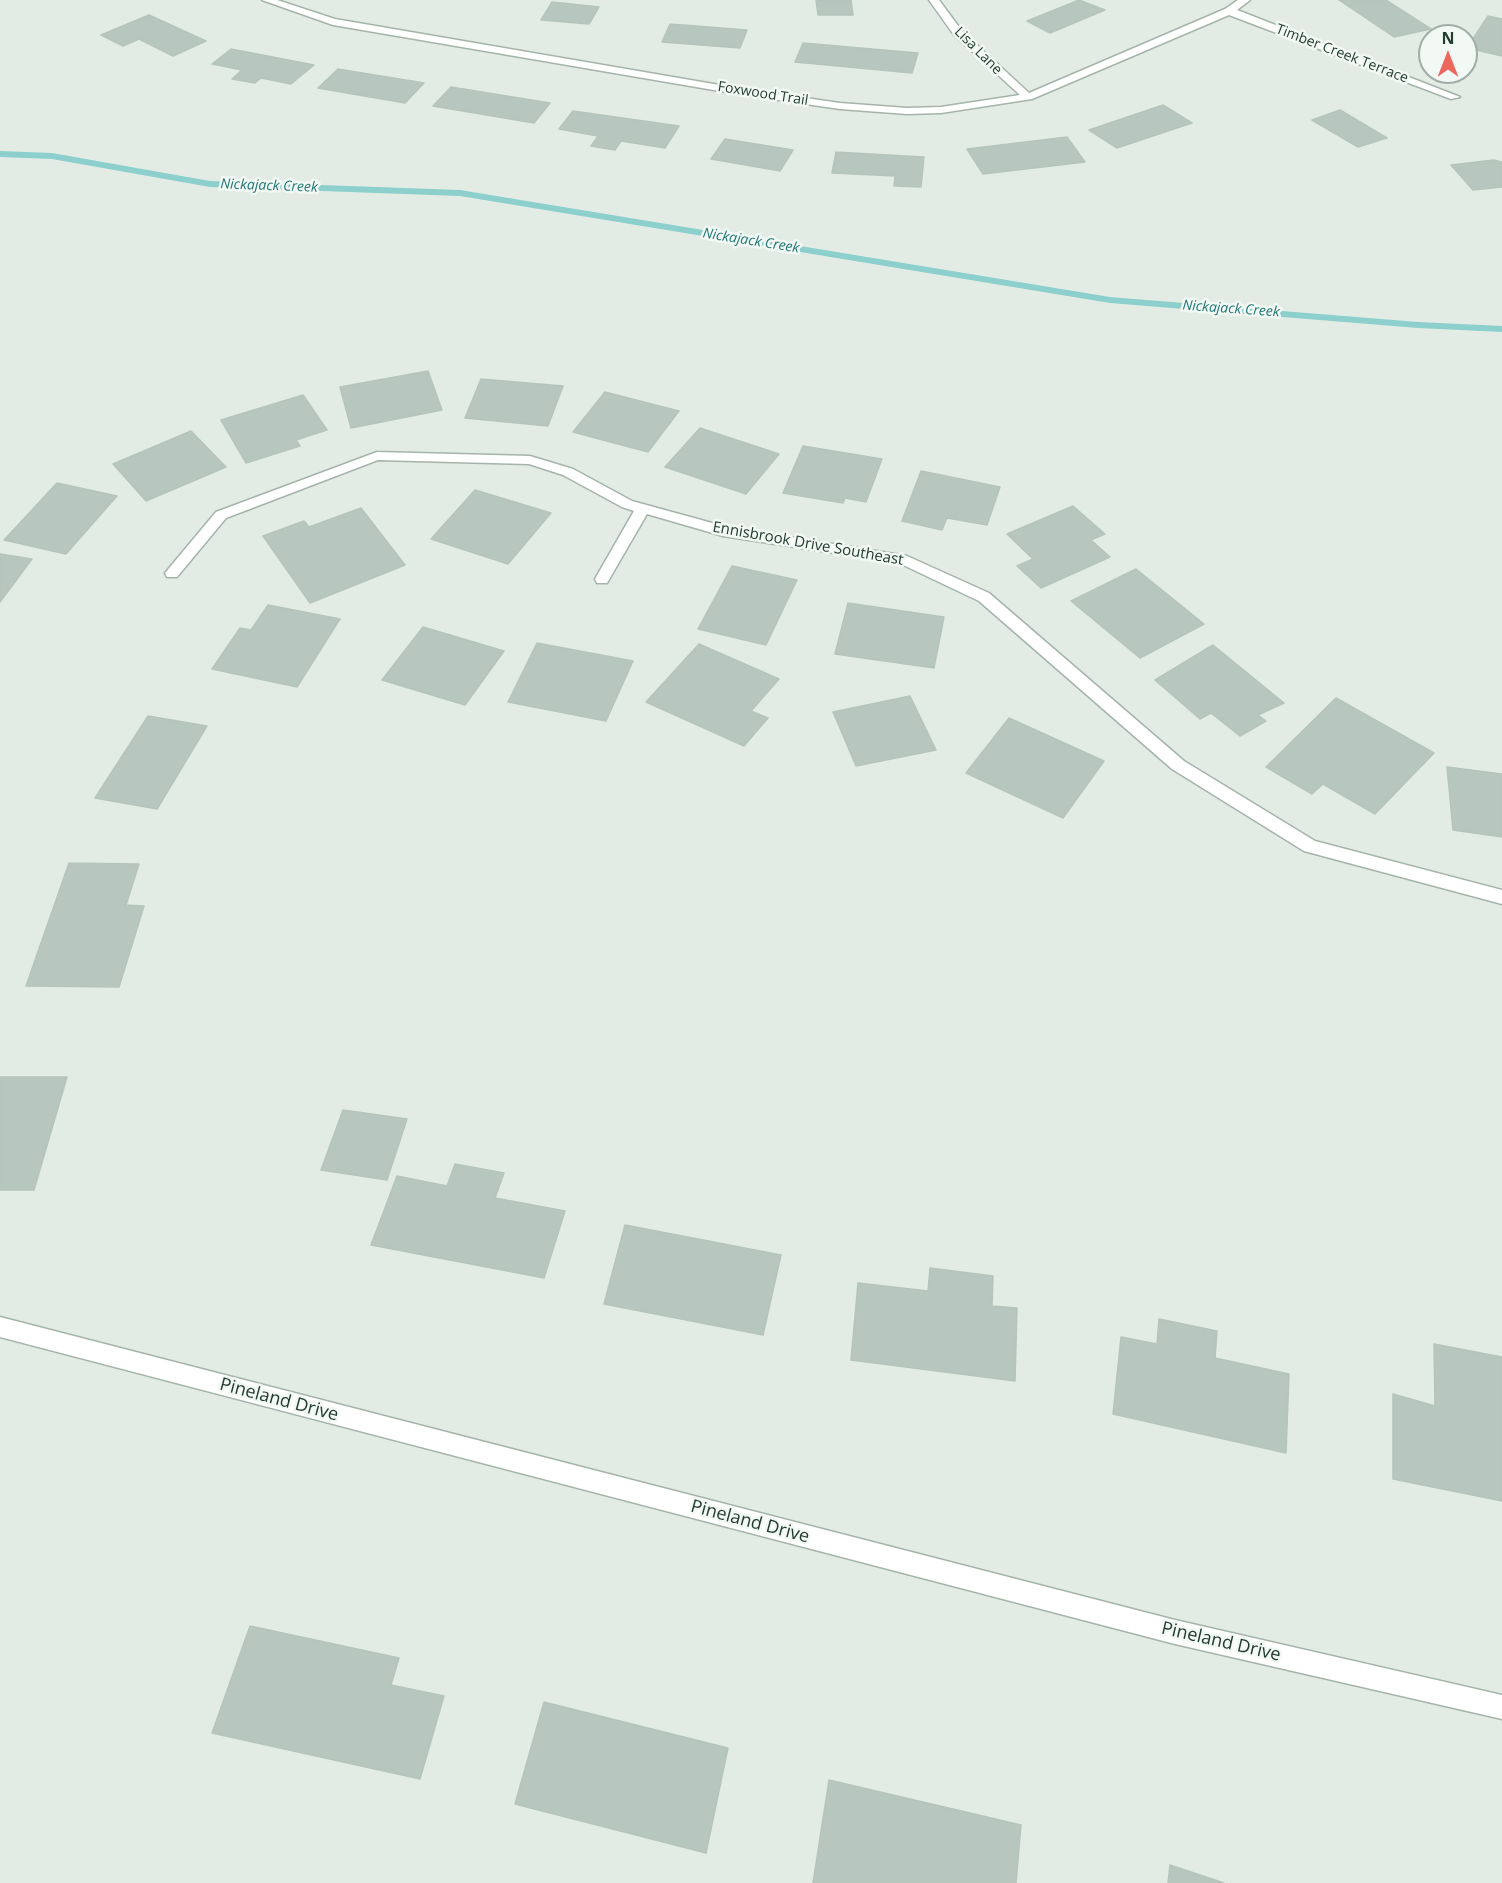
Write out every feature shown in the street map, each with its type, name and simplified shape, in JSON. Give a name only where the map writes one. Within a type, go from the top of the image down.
[{"type":"street","name":"Foxwood Trail","points":[[267,0],[333,22],[840,106],[940,110],[1028,97],[1229,11],[1245,0]]},
{"type":"street","name":"Lisa Lane","points":[[934,0],[958,33],[1028,97]]},
{"type":"street","name":"Timber Creek Terrace","points":[[1229,11],[1455,97]]},
{"type":"street","name":"Ennisbrook Drive Southeast","points":[[172,573],[221,515],[377,456],[530,460],[568,472],[627,504],[723,531],[902,559],[984,597],[1178,765],[1310,846],[1502,897]]},
{"type":"street","points":[[603,579],[643,508]]},
{"type":"street","name":"Pineland Drive","points":[[0,1327],[1176,1632],[1502,1707]]},
{"type":"building","points":[[816,0],[851,0],[853,15],[818,15]]},
{"type":"building","points":[[1079,0],[1105,10],[1050,33],[1027,21]]},
{"type":"building","points":[[1339,0],[1386,0],[1423,24],[1418,24],[1418,32],[1394,37]]},
{"type":"building","points":[[552,2],[599,7],[589,24],[541,20]]},
{"type":"building","points":[[149,15],[206,41],[173,56],[139,39],[123,46],[101,35]]},
{"type":"building","points":[[1488,16],[1502,19],[1502,56],[1478,51],[1478,31]]},
{"type":"building","points":[[670,24],[747,30],[740,48],[662,42]]},
{"type":"building","points":[[803,43],[918,53],[912,73],[795,62]]},
{"type":"building","points":[[231,49],[314,65],[291,84],[261,78],[255,83],[232,79],[242,70],[212,64]]},
{"type":"building","points":[[338,69],[424,83],[405,103],[318,88]]},
{"type":"building","points":[[451,87],[550,103],[534,123],[433,106]]},
{"type":"building","points":[[1163,105],[1192,123],[1117,148],[1089,130]]},
{"type":"building","points":[[1340,110],[1387,138],[1358,147],[1312,120]]},
{"type":"building","points":[[573,111],[679,126],[665,148],[621,141],[615,150],[591,146],[598,136],[559,129]]},
{"type":"building","points":[[1067,137],[1085,162],[983,174],[967,149]]},
{"type":"building","points":[[725,139],[793,150],[780,171],[711,159]]},
{"type":"building","points":[[836,152],[924,157],[921,187],[894,186],[895,176],[832,173]]},
{"type":"building","points":[[1494,160],[1502,162],[1502,187],[1473,190],[1451,165]]},
{"type":"building","points":[[428,371],[442,410],[351,428],[340,387]]},
{"type":"building","points":[[481,379],[563,386],[548,426],[465,418]]},
{"type":"building","points":[[605,392],[679,411],[648,452],[573,432]]},
{"type":"building","points":[[303,395],[327,430],[296,440],[300,446],[246,463],[221,420]]},
{"type":"building","points":[[700,428],[779,454],[746,494],[665,467]]},
{"type":"building","points":[[191,431],[226,467],[146,501],[113,464]]},
{"type":"building","points":[[803,446],[882,459],[866,502],[845,498],[843,503],[783,493]]},
{"type":"building","points":[[921,471],[1000,487],[987,525],[947,518],[942,530],[902,521]]},
{"type":"building","points":[[57,483],[117,496],[66,554],[4,540]]},
{"type":"building","points":[[475,490],[551,513],[508,564],[431,539]]},
{"type":"building","points":[[1073,506],[1105,534],[1091,540],[1110,557],[1041,588],[1017,566],[1033,559],[1007,534]]},
{"type":"building","points":[[361,508],[405,565],[310,603],[263,536],[304,521],[309,527]]},
{"type":"building","points":[[0,554],[32,559],[0,602]]},
{"type":"building","points":[[732,566],[797,580],[766,645],[698,629]]},
{"type":"building","points":[[1136,569],[1204,624],[1140,658],[1071,601]]},
{"type":"building","points":[[848,603],[944,617],[934,668],[835,654]]},
{"type":"building","points":[[268,605],[340,619],[297,687],[212,669],[240,628],[251,630]]},
{"type":"building","points":[[423,627],[504,651],[465,705],[382,680]]},
{"type":"building","points":[[537,643],[633,661],[606,721],[508,702]]},
{"type":"building","points":[[699,644],[779,679],[751,711],[768,718],[744,746],[646,702]]},
{"type":"building","points":[[1213,645],[1284,703],[1258,715],[1266,721],[1240,736],[1211,713],[1200,719],[1155,680]]},
{"type":"building","points":[[910,696],[936,750],[856,766],[833,712]]},
{"type":"building","points":[[1336,698],[1434,753],[1375,814],[1323,784],[1312,794],[1266,767]]},
{"type":"building","points":[[148,716],[207,726],[157,809],[95,798]]},
{"type":"building","points":[[1009,718],[1104,761],[1063,818],[966,773]]},
{"type":"building","points":[[1447,767],[1502,774],[1502,837],[1453,830]]},
{"type":"building","points":[[69,863],[139,864],[126,905],[144,906],[119,987],[26,986]]},
{"type":"building","points":[[0,1077],[67,1077],[34,1190],[0,1190]]},
{"type":"building","points":[[343,1110],[407,1119],[387,1180],[321,1170]]},
{"type":"building","points":[[455,1164],[504,1173],[495,1198],[565,1211],[544,1278],[371,1245],[397,1176],[447,1186]]},
{"type":"building","points":[[625,1225],[781,1255],[763,1335],[604,1304]]},
{"type":"building","points":[[930,1268],[993,1276],[992,1306],[1017,1308],[1015,1381],[851,1360],[858,1283],[928,1291]]},
{"type":"building","points":[[1159,1319],[1217,1331],[1215,1358],[1289,1374],[1286,1453],[1113,1414],[1121,1337],[1157,1344]]},
{"type":"building","points":[[1434,1344],[1502,1357],[1502,1501],[1393,1479],[1393,1394],[1435,1406]]},
{"type":"building","points":[[250,1626],[399,1658],[391,1685],[444,1696],[420,1779],[212,1733]]},
{"type":"building","points":[[544,1702],[728,1748],[706,1853],[515,1804]]},
{"type":"building","points":[[829,1780],[1021,1825],[1016,1883],[813,1883]]},
{"type":"building","points":[[1170,1865],[1224,1883],[1168,1883]]},
{"type":"waterway","name":"Nickajack Creek","points":[[0,154],[52,156],[210,184],[460,193],[1110,300],[1418,325],[1502,329]]}]
